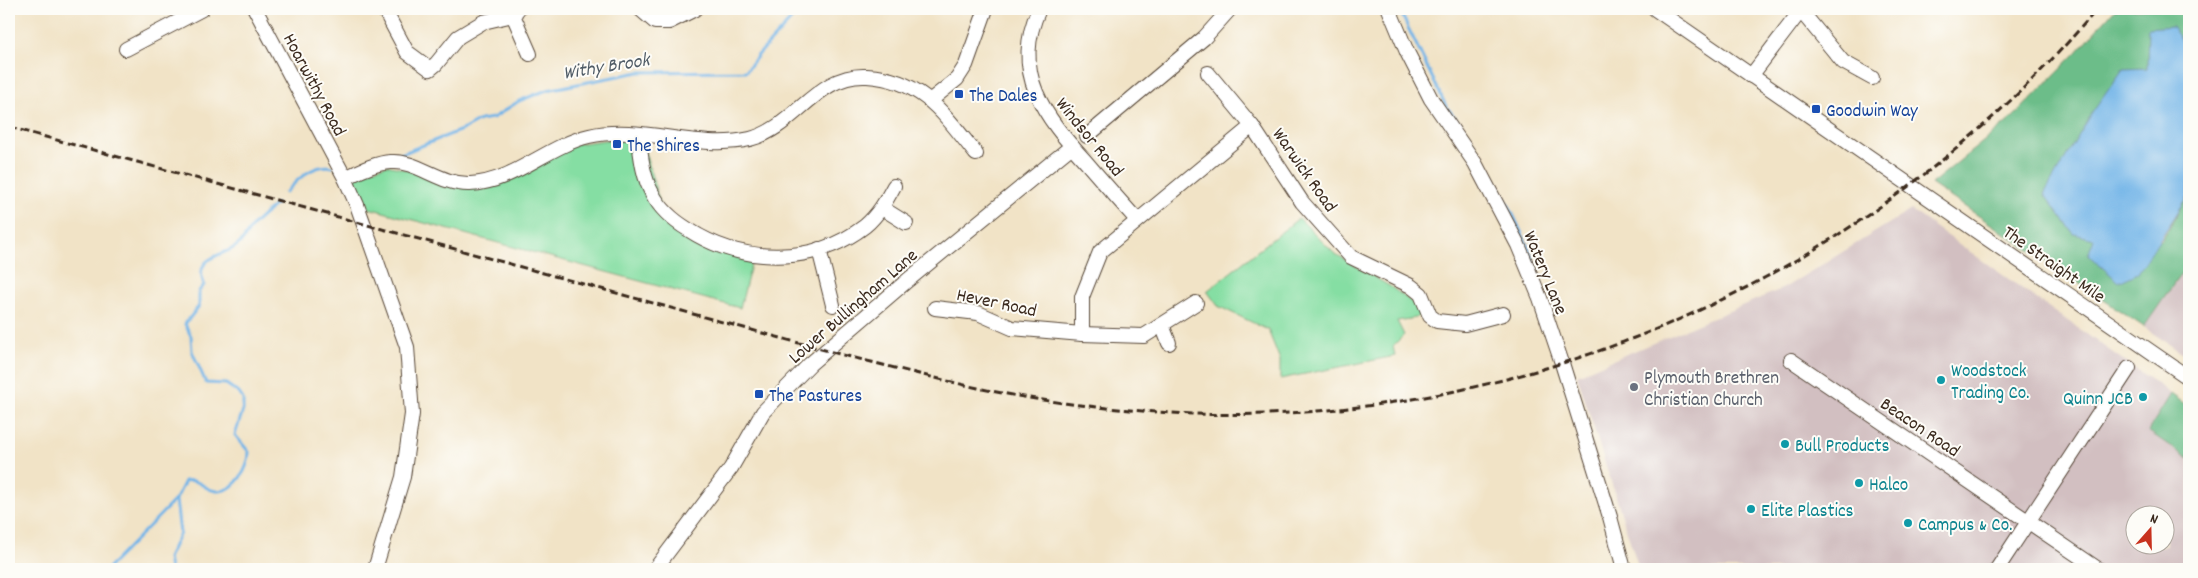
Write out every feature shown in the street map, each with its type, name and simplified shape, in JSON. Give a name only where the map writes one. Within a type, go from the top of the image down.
[{"type":"street","points":[[126,49],[202,9]]},
{"type":"street","name":"Hoarwithy Road","points":[[255,9],[345,178],[357,205],[407,346],[412,414],[403,477],[376,569]]},
{"type":"street","points":[[640,9],[655,22],[669,22],[694,9]]},
{"type":"street","points":[[931,100],[957,79],[966,65],[986,9]]},
{"type":"street","name":"Windsor Road","points":[[1039,9],[1030,37],[1028,62],[1032,84],[1042,108],[1072,146],[1137,220]]},
{"type":"street","points":[[1087,136],[1204,38],[1230,9]]},
{"type":"street","name":"Watery Lane","points":[[1390,9],[1407,52],[1431,99],[1475,163],[1527,267],[1561,360],[1610,517],[1624,569]]},
{"type":"street","name":"The Straight Mile","points":[[1655,9],[2189,378]]},
{"type":"street","points":[[1751,76],[1802,10],[1842,62],[1872,78]]},
{"type":"street","points":[[385,12],[407,52],[430,69],[458,37],[483,22],[515,12],[530,54]]},
{"type":"street","name":"Warwick Road","points":[[1208,73],[1252,126],[1302,202],[1351,257],[1411,286],[1421,294],[1430,316],[1437,321],[1464,324],[1503,314]]},
{"type":"street","points":[[345,178],[376,164],[393,162],[410,164],[450,182],[470,184],[489,182],[523,167],[555,147],[589,136],[638,134],[686,141],[719,143],[753,138],[773,128],[830,84],[846,78],[866,76],[890,79],[907,85],[931,100],[976,154]]},
{"type":"street","name":"Warwick Road","points":[[1137,220],[1252,126]]},
{"type":"street","points":[[638,134],[644,178],[661,207],[679,224],[704,240],[743,254],[766,257],[820,249],[865,226],[882,208],[894,186]]},
{"type":"street","name":"Lower Bullingham Lane","points":[[655,569],[732,468],[762,412],[810,364],[1072,146]]},
{"type":"street","points":[[882,208],[906,223]]},
{"type":"street","points":[[1082,334],[1082,297],[1100,252],[1137,220]]},
{"type":"street","points":[[820,249],[834,305]]},
{"type":"street","name":"Hever Road","points":[[935,308],[978,313],[1012,328],[1082,334],[1144,336],[1196,303]]},
{"type":"street","points":[[1162,325],[1169,343]]},
{"type":"street","name":"Beacon Road","points":[[1791,360],[2098,569]]},
{"type":"street","points":[[1997,569],[2130,368]]},
{"type":"shaded area","points":[[1911,210],[2171,394],[2148,431],[2189,459],[2189,569],[1639,569],[1577,375],[1784,288]]},
{"type":"shaded area","points":[[2189,263],[2189,358],[2144,327]]},
{"type":"green space","points":[[2115,9],[2189,9],[2189,52],[2147,68],[2068,157],[2044,194],[2161,241],[2189,195],[2189,262],[2144,327],[1931,184],[2011,119],[2077,52]]},
{"type":"green space","points":[[640,135],[661,207],[699,238],[753,257],[740,308],[361,206],[345,178],[387,165],[472,186],[555,147]]},
{"type":"green space","points":[[1299,218],[1334,253],[1391,287],[1424,311],[1416,318],[1397,321],[1404,335],[1393,346],[1395,356],[1280,379],[1280,360],[1268,330],[1218,306],[1207,291]]},
{"type":"green space","points":[[2171,394],[2189,407],[2189,459],[2148,431]]},
{"type":"water","points":[[2172,26],[2189,52],[2189,195],[2138,273],[2119,282],[2088,255],[2094,239],[2074,234],[2044,194],[2092,113],[2123,69],[2147,68],[2148,28]]},
{"type":"waterway","name":"Withy Brook","points":[[401,154],[464,129],[480,120],[493,118],[519,101],[547,90],[639,72],[746,71],[759,54],[801,9]]},
{"type":"waterway","points":[[1399,9],[1446,106],[1467,134],[1509,206],[1529,249],[1540,281]]},
{"type":"waterway","points":[[285,193],[306,173],[319,167],[333,167]]},
{"type":"waterway","points":[[107,569],[176,499],[185,481],[195,481],[217,491],[224,490],[240,478],[247,465],[249,452],[235,435],[243,410],[243,399],[239,393],[226,384],[206,383],[192,351],[191,336],[185,324],[199,306],[199,291],[204,285],[202,275],[206,262],[239,244],[253,225],[276,204]]},
{"type":"waterway","points":[[170,569],[168,558],[180,533],[176,500]]},
{"type":"railway","points":[[9,127],[843,355],[1000,393],[1089,406],[1156,412],[1289,413],[1421,398],[1550,367],[1674,322],[1793,262],[1904,190],[2006,105],[2097,9]]},
{"type":"place","name":"The Dales","points":[[959,94]]},
{"type":"place","name":"Goodwin Way","points":[[1816,109]]},
{"type":"place","name":"The Shires","points":[[617,144]]},
{"type":"place","name":"Woodstock Trading Co.","points":[[1941,380]]},
{"type":"place","name":"Plymouth Brethren Christian Church","points":[[1634,387]]},
{"type":"place","name":"The Pastures","points":[[759,394]]},
{"type":"place","name":"Quinn JCB","points":[[2143,397]]},
{"type":"place","name":"Bull Products","points":[[1785,444]]},
{"type":"place","name":"Halco","points":[[1859,483]]},
{"type":"place","name":"Elite Plastics","points":[[1751,509]]},
{"type":"place","name":"Campus & Co.","points":[[1908,523]]}]
